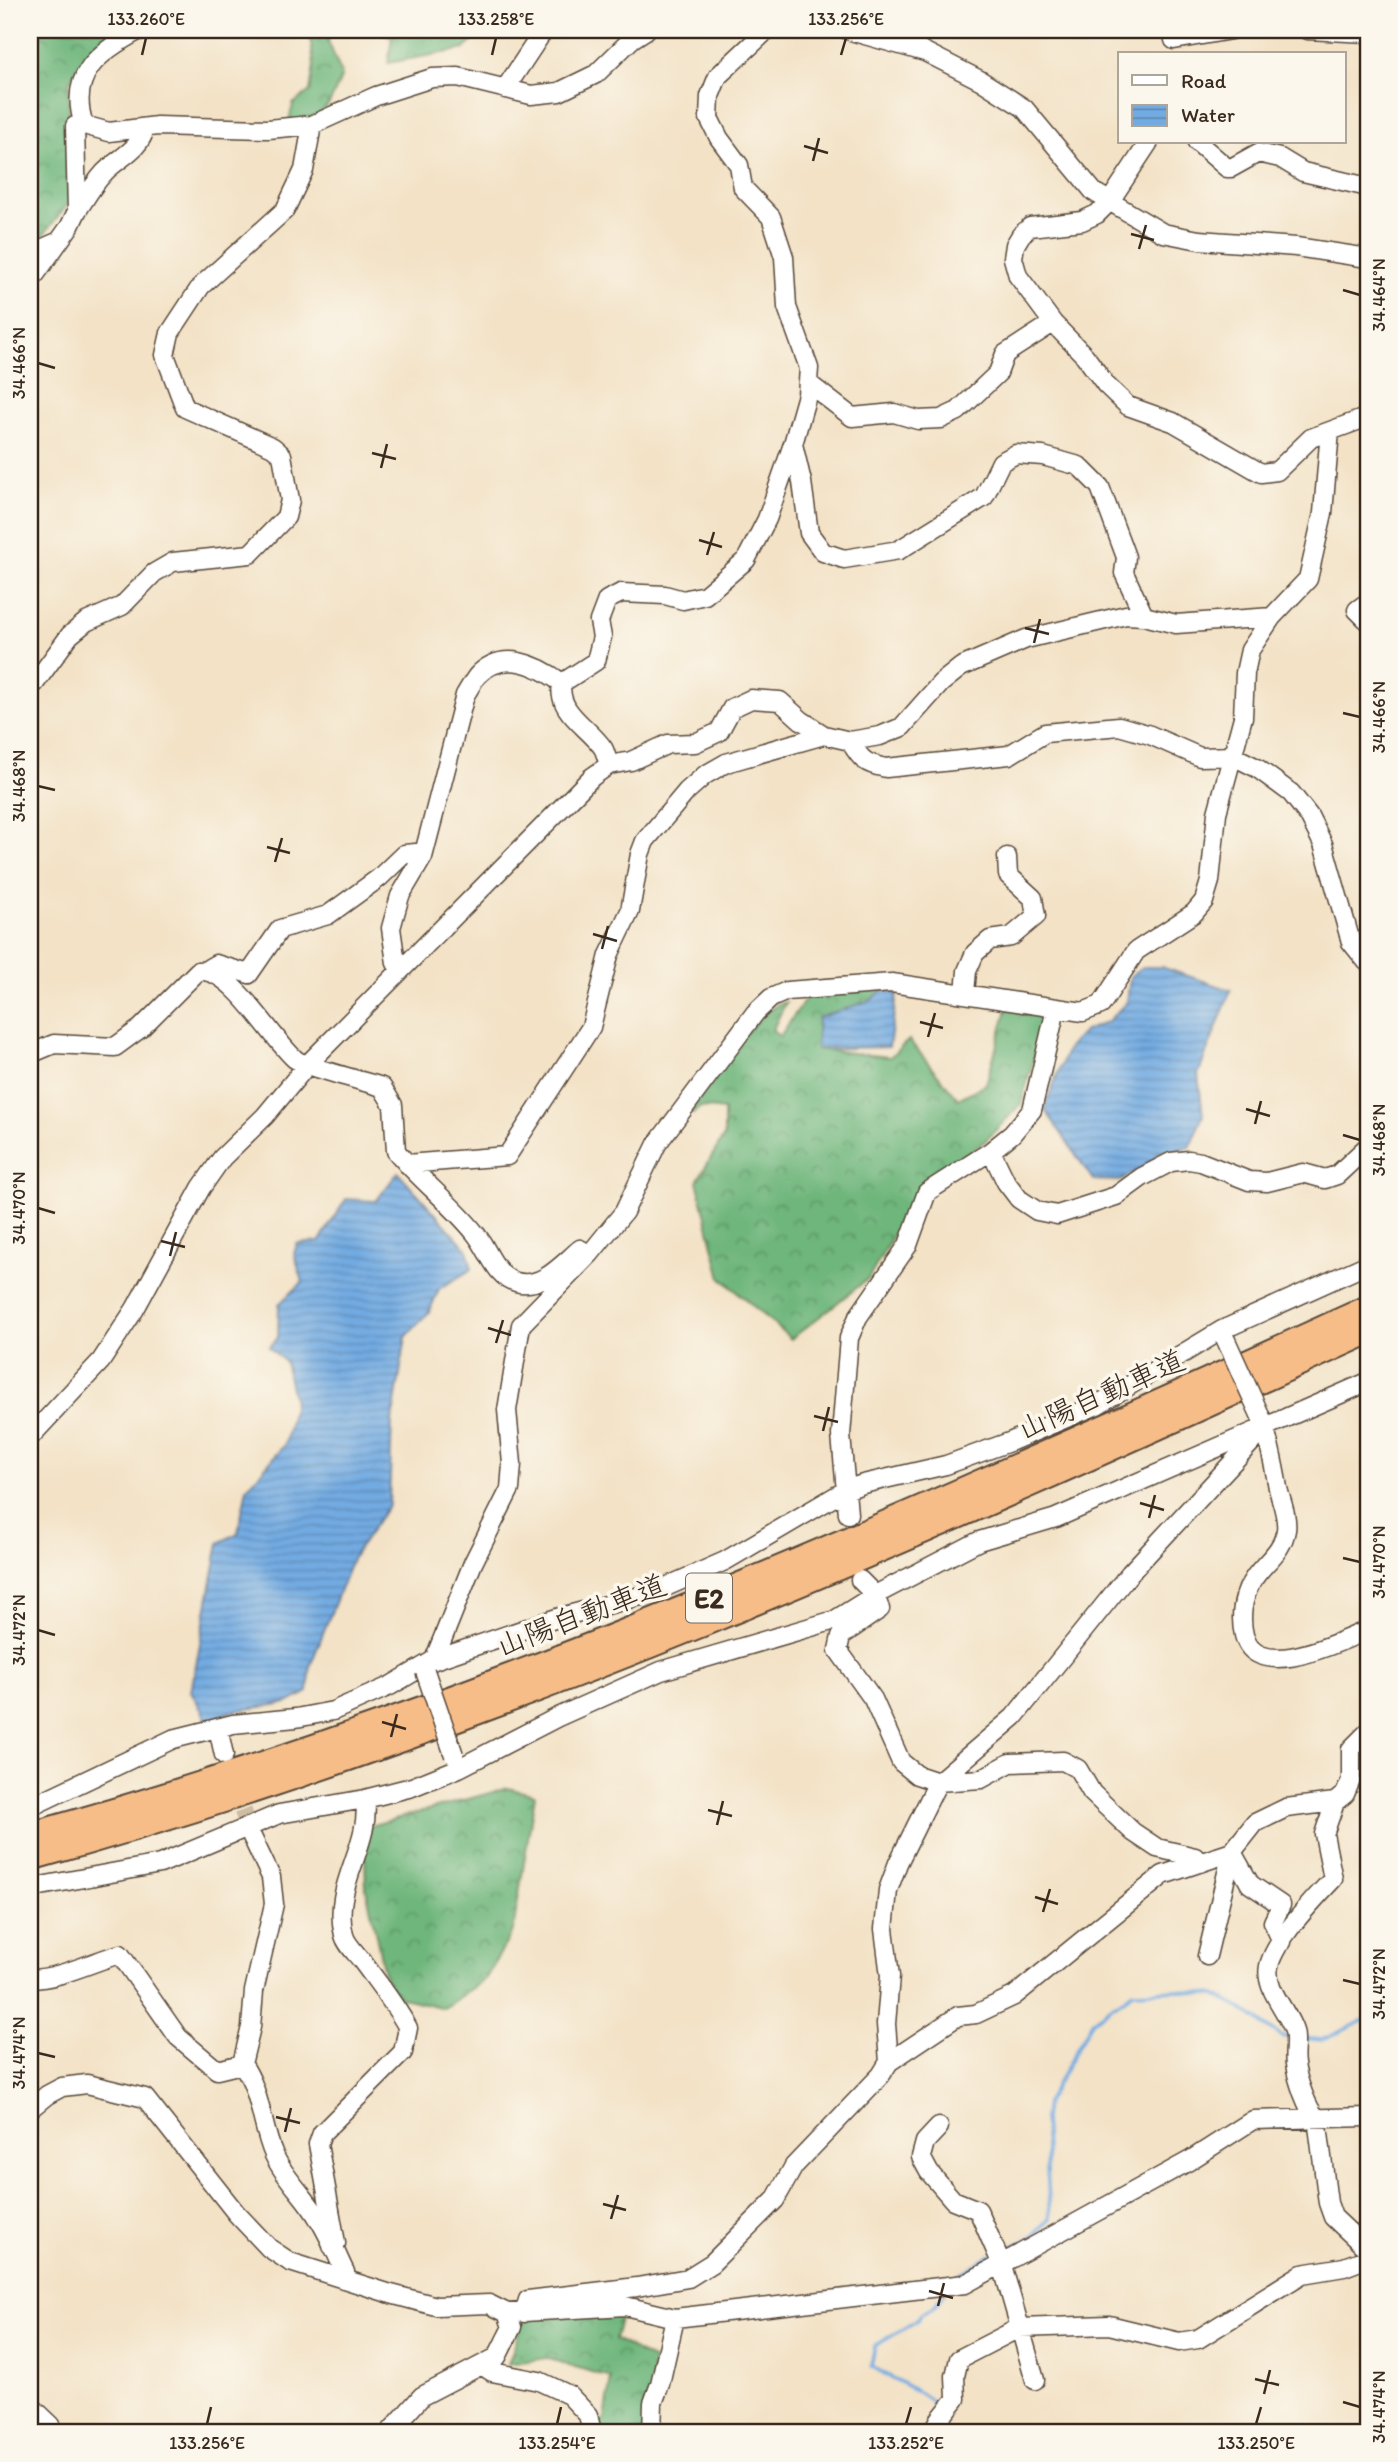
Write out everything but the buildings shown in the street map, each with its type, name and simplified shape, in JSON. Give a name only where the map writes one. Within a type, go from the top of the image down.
[{"type":"highway","name":"山陽自動車道","points":[[30,1835],[268,1763],[569,1654],[872,1530],[1368,1308]]},
{"type":"highway","name":"山陽自動車道","points":[[30,1858],[262,1788],[423,1732],[708,1623],[893,1545],[1368,1332]]},
{"type":"street","points":[[83,125],[78,108],[79,95],[81,83],[92,63],[108,47],[140,30]]},
{"type":"street","points":[[505,89],[544,30]]},
{"type":"street","points":[[76,211],[75,126],[83,125],[108,132],[157,126],[268,129],[312,125],[376,96],[432,78],[458,77],[531,95],[559,92],[596,74],[632,39],[646,30]]},
{"type":"street","points":[[562,683],[596,661],[603,637],[599,621],[607,600],[621,593],[665,595],[683,600],[705,596],[746,560],[767,519],[793,444],[807,394],[809,368],[787,307],[784,257],[771,217],[743,188],[739,165],[719,138],[709,118],[710,96],[718,76],[767,30]]},
{"type":"street","points":[[847,30],[925,52],[980,80],[1024,108],[1094,192],[1163,233],[1199,240],[1296,247],[1368,258]]},
{"type":"street","points":[[1174,41],[1231,30]]},
{"type":"street","points":[[1307,30],[1368,33]]},
{"type":"street","points":[[30,686],[70,635],[86,622],[122,606],[154,573],[173,562],[250,554],[286,517],[290,500],[282,455],[273,447],[186,408],[165,355],[170,333],[201,286],[285,210],[304,170],[312,125]]},
{"type":"street","points":[[30,282],[71,226],[76,211],[104,172],[130,151],[144,135],[145,128]]},
{"type":"street","points":[[1148,144],[1110,201],[1097,214],[1082,221],[1030,226],[1015,244],[1013,258],[1018,276],[1053,323],[1085,356],[1106,385],[1128,405],[1172,422],[1261,473],[1277,471],[1311,438],[1368,417]]},
{"type":"street","points":[[1199,144],[1227,168],[1231,169],[1258,153],[1280,158],[1303,172],[1368,187]]},
{"type":"street","points":[[30,254],[60,240]]},
{"type":"street","points":[[808,383],[852,417],[894,413],[918,420],[941,419],[958,411],[998,373],[1005,354],[1053,323]]},
{"type":"street","points":[[457,1762],[427,1666],[510,1489],[512,1464],[507,1410],[522,1325],[590,1254],[624,1212],[657,1144],[755,1013],[771,999],[788,992],[892,983],[1083,1012],[1101,1005],[1136,951],[1195,913],[1204,901],[1210,881],[1217,813],[1243,718],[1245,673],[1250,649],[1272,617],[1308,579],[1323,513],[1330,431]]},
{"type":"street","points":[[793,444],[802,482],[809,533],[823,552],[845,559],[899,550],[984,496],[1001,462],[1016,454],[1043,456],[1079,466],[1100,487],[1126,556],[1125,573],[1144,616]]},
{"type":"street","points":[[1368,602],[1357,610],[1368,621]]},
{"type":"street","points":[[30,1437],[101,1361],[135,1309],[201,1188],[222,1158],[265,1116],[308,1064],[592,777],[609,765],[631,761],[668,744],[695,743],[719,732],[733,708],[751,699],[780,701],[801,720],[824,735],[850,741],[880,736],[902,727],[941,683],[961,667],[1026,639],[1126,615],[1144,616],[1177,624],[1272,617]]},
{"type":"street","points":[[401,970],[396,963],[391,928],[400,896],[423,857],[466,695],[477,676],[493,664],[517,660],[543,668],[562,683]]},
{"type":"street","points":[[562,683],[564,706],[604,750],[609,765]]},
{"type":"street","points":[[850,741],[858,755],[869,765],[886,768],[1009,755],[1045,733],[1119,726],[1150,735],[1200,757],[1233,756],[1257,768],[1291,793],[1309,816],[1323,844],[1350,942],[1368,964]]},
{"type":"street","points":[[407,1164],[507,1156],[591,1027],[609,955],[630,911],[640,853],[645,841],[687,791],[705,775],[726,763],[824,735]]},
{"type":"street","points":[[30,1055],[54,1044],[115,1047],[141,1028],[198,971],[207,970],[216,964],[250,974],[280,929],[328,915],[379,878],[404,854],[416,853],[423,857]]},
{"type":"street","points":[[965,993],[967,971],[975,953],[990,940],[1010,937],[1036,916],[1033,898],[1008,875],[1007,857]]},
{"type":"street","points":[[207,970],[224,978],[297,1062],[382,1087],[393,1105],[396,1151],[475,1233],[503,1276],[515,1282],[530,1283],[546,1278],[580,1249],[590,1254]]},
{"type":"street","points":[[848,1514],[841,1436],[849,1338],[858,1317],[908,1245],[927,1192],[991,1151],[1012,1134],[1032,1110],[1056,1009]]},
{"type":"street","points":[[991,1151],[1006,1182],[1019,1199],[1037,1211],[1057,1215],[1116,1196],[1142,1177],[1171,1162],[1201,1162],[1250,1181],[1267,1181],[1303,1173],[1325,1179],[1337,1175],[1368,1146]]},
{"type":"street","points":[[30,1807],[173,1739],[233,1724],[296,1718],[333,1711],[427,1666],[545,1622],[652,1593],[725,1561],[846,1490],[946,1465],[1097,1405],[1223,1334],[1368,1264]]},
{"type":"street","points":[[1223,1334],[1263,1422],[1272,1451],[1286,1529],[1280,1548],[1251,1583],[1247,1592],[1241,1624],[1245,1641],[1256,1653],[1278,1659],[1295,1658],[1368,1630]]},
{"type":"street","points":[[30,1888],[160,1864],[279,1814],[365,1799],[412,1787],[457,1762],[662,1671],[835,1620],[875,1595],[979,1541],[1056,1518],[1263,1422],[1368,1382]]},
{"type":"street","points":[[889,2062],[886,2024],[890,1976],[884,1929],[888,1890],[898,1863],[938,1782],[1014,1717],[1130,1573],[1263,1422]]},
{"type":"street","points":[[860,1580],[875,1595],[880,1609],[841,1636],[838,1650],[873,1699],[901,1762],[917,1775],[938,1782],[981,1779],[1010,1763],[1063,1761],[1078,1769],[1092,1793],[1133,1832],[1157,1848],[1195,1857],[1200,1863]]},
{"type":"street","points":[[218,1728],[224,1755]]},
{"type":"street","points":[[1207,1955],[1232,1852],[1255,1823],[1286,1808],[1335,1802],[1345,1794],[1351,1780],[1351,1749],[1368,1732]]},
{"type":"street","points":[[332,2246],[336,2243],[318,2144],[322,2133],[403,2052],[408,2028],[398,2010],[344,1937],[341,1910],[343,1888],[368,1816],[365,1799]]},
{"type":"street","points":[[1335,1802],[1324,1834],[1333,1879],[1282,1942],[1269,1965],[1268,1978],[1295,2033],[1295,2063],[1311,2113],[1317,2118],[1328,2203],[1333,2217],[1368,2250]]},
{"type":"street","points":[[242,2063],[251,2027],[254,1991],[274,1904],[271,1877],[252,1837]]},
{"type":"street","points":[[390,2432],[422,2396],[497,2357],[512,2327],[515,2313],[528,2300],[688,2278],[712,2263],[775,2200],[794,2166],[881,2075],[889,2062],[958,2016],[976,2014],[1014,1996],[1163,1875],[1232,1852]]},
{"type":"street","points":[[1232,1852],[1250,1884],[1281,1905],[1273,1922],[1282,1942]]},
{"type":"street","points":[[30,1979],[49,1979],[120,1954],[178,2037],[217,2070],[242,2063]]},
{"type":"street","points":[[242,2063],[253,2078],[262,2120],[275,2157],[290,2182],[318,2217],[345,2272],[343,2279]]},
{"type":"street","points":[[30,2109],[62,2087],[87,2084],[145,2098],[236,2213],[269,2248],[290,2262],[436,2305],[489,2304],[515,2313],[625,2306],[675,2318],[965,2284],[1189,2161],[1253,2120],[1368,2117]]},
{"type":"street","points":[[939,2127],[925,2142],[921,2157],[929,2172],[953,2200],[978,2210],[1002,2265],[1035,2380]]},
{"type":"street","points":[[933,2432],[956,2399],[955,2376],[959,2359],[1019,2328],[1109,2325],[1179,2342],[1198,2339],[1301,2274],[1344,2267],[1368,2258]]},
{"type":"street","points":[[652,2432],[653,2403],[675,2318]]},
{"type":"street","points":[[483,2366],[492,2372],[538,2381],[569,2395],[588,2415],[592,2432]]},
{"type":"street","points":[[30,2405],[51,2425],[53,2432]]},
{"type":"green space","points":[[30,30],[124,30],[84,57],[69,82],[68,204],[41,238],[30,242]]},
{"type":"green space","points":[[309,30],[331,30],[328,41],[342,75],[329,103],[319,114],[289,121],[293,104],[310,91],[314,65]]},
{"type":"green space","points":[[371,30],[482,30],[465,49],[388,63],[392,36]]},
{"type":"green space","points":[[885,988],[871,1000],[818,1018],[816,1049],[890,1057],[909,1040],[958,1099],[986,1084],[1007,1009],[1046,1014],[1021,1104],[985,1141],[921,1186],[869,1278],[791,1339],[721,1278],[697,1181],[724,1136],[724,1110],[700,1107],[693,1114],[691,1111],[734,1048],[761,1017],[774,1007],[786,1002],[772,1031],[780,1036],[809,994]]},
{"type":"green space","points":[[508,1788],[535,1795],[513,1931],[486,1978],[444,2008],[399,1997],[385,1978],[366,1888],[365,1856],[369,1826]]},
{"type":"green space","points":[[621,2315],[615,2339],[653,2360],[647,2432],[585,2432],[605,2420],[611,2378],[546,2358],[508,2364],[524,2317]]},
{"type":"water","points":[[1142,967],[1161,967],[1231,990],[1198,1075],[1203,1115],[1190,1147],[1157,1153],[1154,1160],[1120,1181],[1093,1180],[1044,1108],[1068,1048],[1083,1032],[1108,1021],[1127,1002],[1130,977]]},
{"type":"water","points":[[885,988],[897,994],[889,1047],[816,1049],[818,1018],[871,1000]]},
{"type":"water","points":[[398,1172],[467,1249],[472,1269],[439,1289],[429,1312],[406,1337],[392,1422],[389,1504],[353,1557],[311,1664],[308,1692],[288,1703],[233,1711],[208,1722],[191,1691],[219,1543],[238,1533],[247,1488],[285,1444],[294,1402],[285,1362],[269,1347],[278,1337],[279,1304],[303,1282],[294,1254],[297,1244],[319,1242],[346,1199],[376,1201]]},
{"type":"waterway","points":[[1001,2251],[1033,2237],[1050,2218],[1044,2118],[1046,2103],[1093,2020],[1133,1992],[1177,1990],[1215,1995],[1242,2009],[1282,2037],[1290,2037]]},
{"type":"waterway","points":[[1302,2038],[1322,2040],[1368,2019]]},
{"type":"waterway","points":[[953,2279],[991,2255]]},
{"type":"waterway","points":[[941,2410],[918,2392],[871,2366],[875,2346],[916,2321],[921,2314],[934,2307],[943,2294]]},
{"type":"tunnel","points":[[234,1785],[252,1837]]}]
